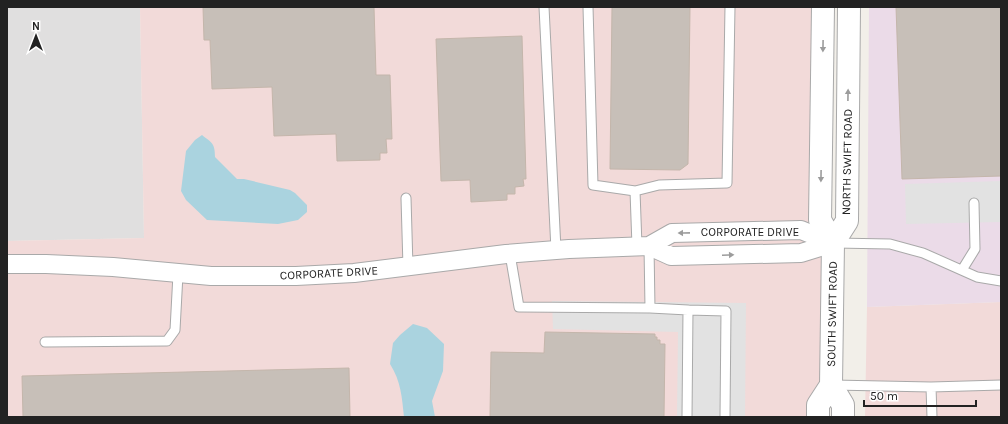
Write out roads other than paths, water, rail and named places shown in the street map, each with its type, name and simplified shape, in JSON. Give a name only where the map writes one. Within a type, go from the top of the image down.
[{"type":"street","points":[[823,7],[820,220],[833,243]]},
{"type":"street","name":"NORTH SWIFT ROAD","points":[[833,243],[846,220],[849,7]]},
{"type":"street","name":"CORPORATE DRIVE","points":[[7,264],[114,267],[211,276],[296,276],[354,273],[510,254],[556,250],[643,246],[672,233],[801,230],[833,243]]},
{"type":"street","name":"SOUTH SWIFT ROAD","points":[[831,385],[833,243]]},
{"type":"street","points":[[818,417],[818,405],[831,385],[843,405],[843,417]]},
{"type":"lane","points":[[544,7],[556,250]]},
{"type":"lane","points":[[588,7],[593,185],[635,191],[659,185],[727,183],[730,7]]},
{"type":"lane","points":[[635,191],[650,308]]},
{"type":"lane","points":[[406,198],[408,267]]},
{"type":"lane","points":[[962,270],[975,248],[974,203]]},
{"type":"lane","points":[[833,243],[890,244],[923,254],[977,277],[1001,281]]},
{"type":"lane","points":[[510,254],[519,306],[726,311],[725,417]]},
{"type":"lane","points":[[45,342],[167,341],[175,330],[178,274]]},
{"type":"lane","points":[[686,417],[688,310]]},
{"type":"lane","points":[[831,385],[932,387],[1001,385]]},
{"type":"lane","points":[[932,387],[932,417]]},
{"type":"water","points":[[202,135],[212,144],[215,157],[237,179],[244,179],[290,190],[307,205],[307,212],[298,220],[278,224],[207,220],[186,200],[181,191],[186,151],[195,140]]},
{"type":"water","points":[[413,324],[427,328],[444,344],[443,371],[432,401],[435,417],[404,417],[399,383],[390,364],[393,343]]}]
